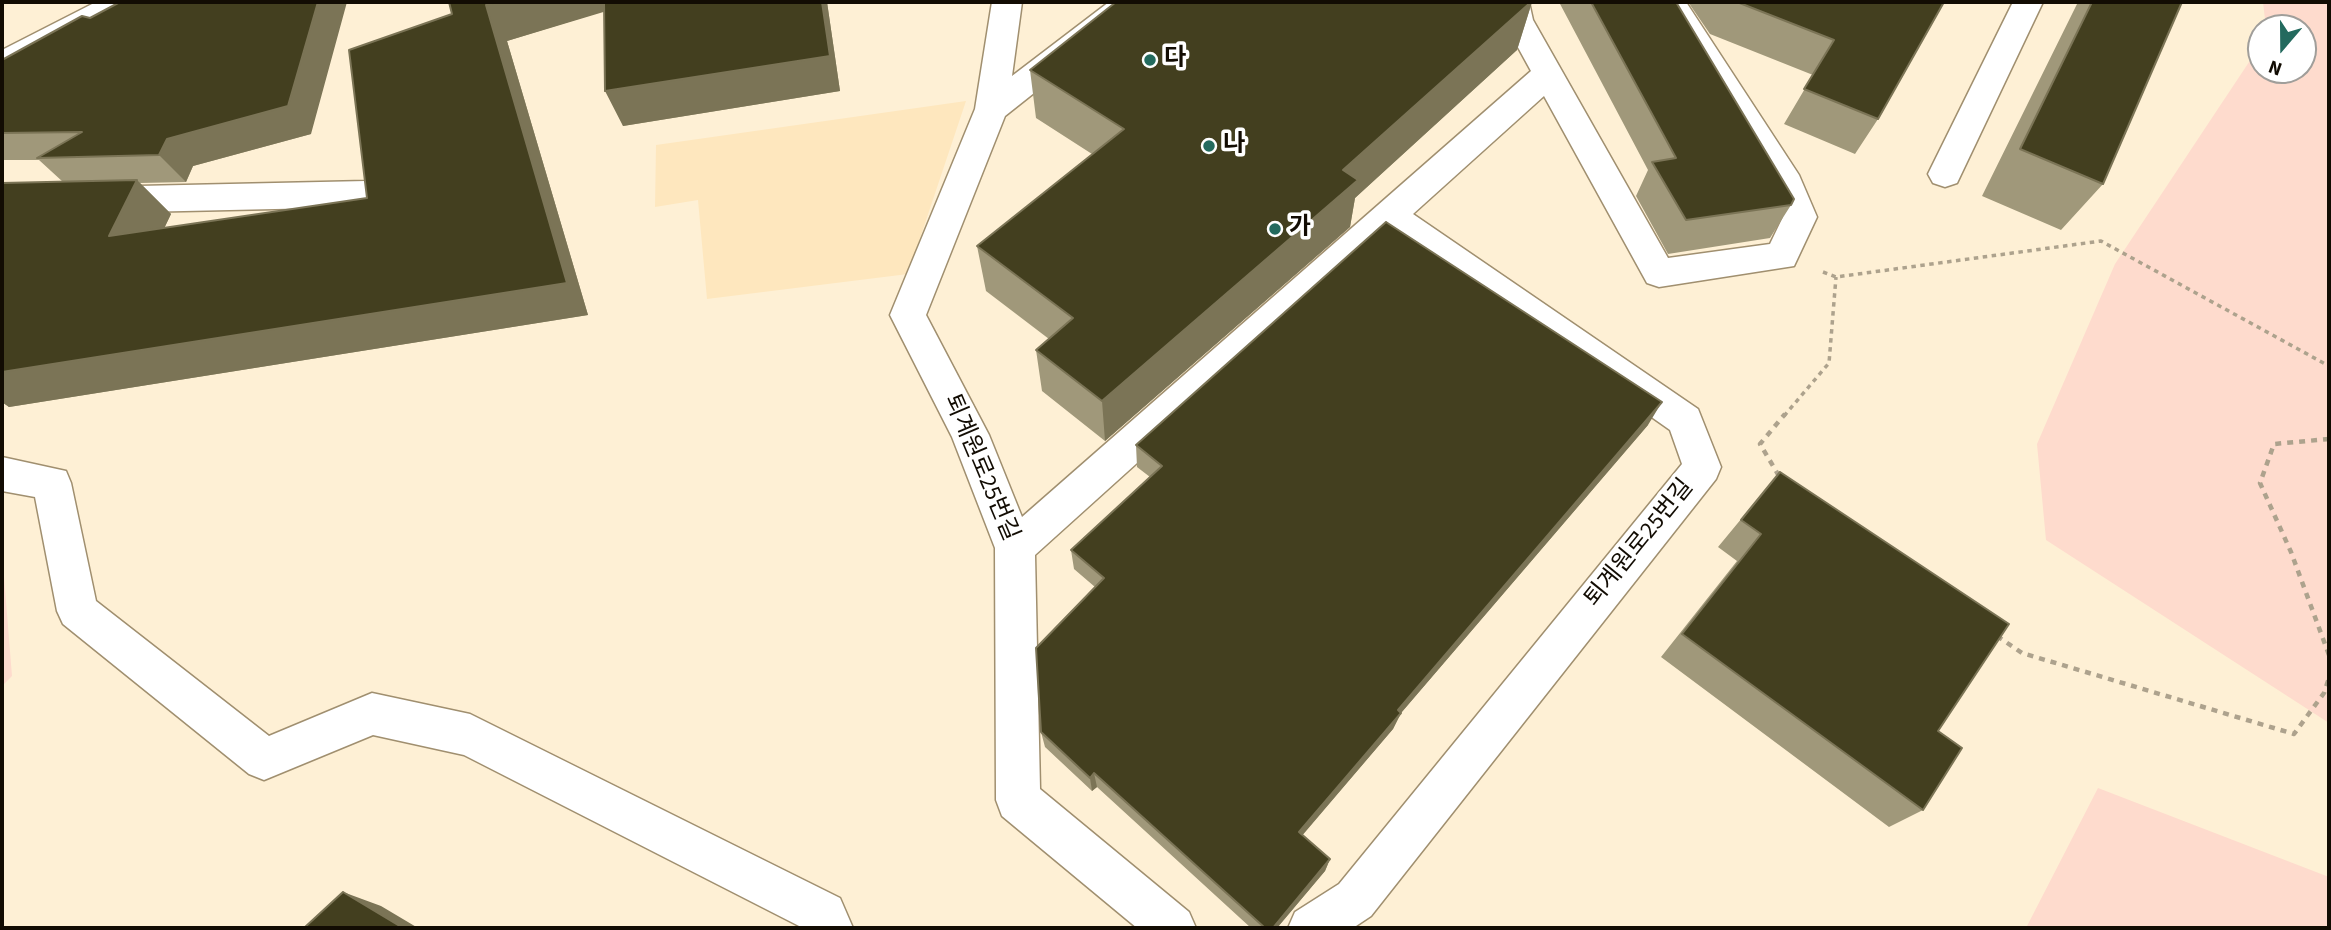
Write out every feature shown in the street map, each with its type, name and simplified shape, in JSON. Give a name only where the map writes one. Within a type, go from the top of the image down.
[{"type":"street","points":[[52,36],[57,2]]},
{"type":"street","points":[[2,63],[121,2]]},
{"type":"street","name":"퇴계원로25번길","points":[[1007,2],[991,109],[908,315],[970,435],[1015,548],[1018,800],[1173,928]]},
{"type":"street","points":[[991,109],[1129,2]]},
{"type":"street","points":[[1514,2],[1518,20],[1659,273],[1782,257],[1800,217],[1787,184],[1671,2]]},
{"type":"street","points":[[1945,174],[2028,2]]},
{"type":"street","points":[[1015,548],[1548,74]]},
{"type":"street","points":[[2,202],[366,194]]},
{"type":"street","name":"퇴계원로25번길","points":[[1311,928],[1355,900],[1702,467],[1685,420],[1390,216]]},
{"type":"street","points":[[2,474],[52,483],[78,611],[264,759],[372,715],[470,735],[824,914],[830,928]]},
{"type":"path","points":[[1782,257],[1836,277],[2101,242],[2329,366]]},
{"type":"path","points":[[1785,484],[1760,444],[1829,363],[1836,277]]},
{"type":"path","points":[[2329,439],[2274,444],[2260,483],[2291,552],[2329,655]]},
{"type":"path","points":[[1990,632],[2022,653],[2294,734],[2324,693],[2329,678]]},
{"type":"shaded area","points":[[2263,2],[2329,2],[2329,723],[2046,540],[2037,444],[2115,264],[2247,65],[2247,84],[2317,84],[2317,14],[2264,14]]},
{"type":"shaded area","points":[[966,101],[908,274],[707,299],[698,200],[655,207],[656,145]]},
{"type":"shaded area","points":[[2,565],[12,676],[2,686]]},
{"type":"shaded area","points":[[2098,788],[2329,877],[2329,928],[2026,928]]},
{"type":"building","points":[[120,2],[318,2],[288,106],[167,139],[159,155],[37,158],[82,132],[2,133],[2,60],[82,16],[90,18]]},
{"type":"building","points":[[449,2],[498,2],[486,5],[567,283],[2,372],[2,183],[137,180],[109,236],[367,198],[349,50],[452,14]]},
{"type":"building","points":[[604,2],[822,2],[830,56],[605,91]]},
{"type":"building","points":[[1116,2],[1531,2],[1343,170],[1358,180],[1102,401],[1036,350],[1073,318],[977,246],[1124,129],[1030,70]]},
{"type":"building","points":[[1591,2],[1676,2],[1794,199],[1791,205],[1686,220],[1652,162],[1676,158]]},
{"type":"building","points":[[1737,2],[1944,2],[1878,119],[1804,89],[1834,40]]},
{"type":"building","points":[[2092,2],[2182,2],[2103,184],[2020,149]]},
{"type":"building","points":[[1386,222],[1662,402],[1398,710],[1401,713],[1299,832],[1330,859],[1273,928],[1265,928],[1094,773],[1090,778],[1041,732],[1036,648],[1104,578],[1071,550],[1162,466],[1136,445]]},
{"type":"building","points":[[1780,472],[2009,624],[1938,731],[1962,748],[1923,810],[1682,634],[1761,534],[1741,520]]},
{"type":"building","points":[[343,892],[403,928],[304,928]]},
{"type":"place","name":"다","points":[[1150,60]]},
{"type":"place","name":"나","points":[[1209,146]]},
{"type":"place","name":"가","points":[[1275,229]]}]
